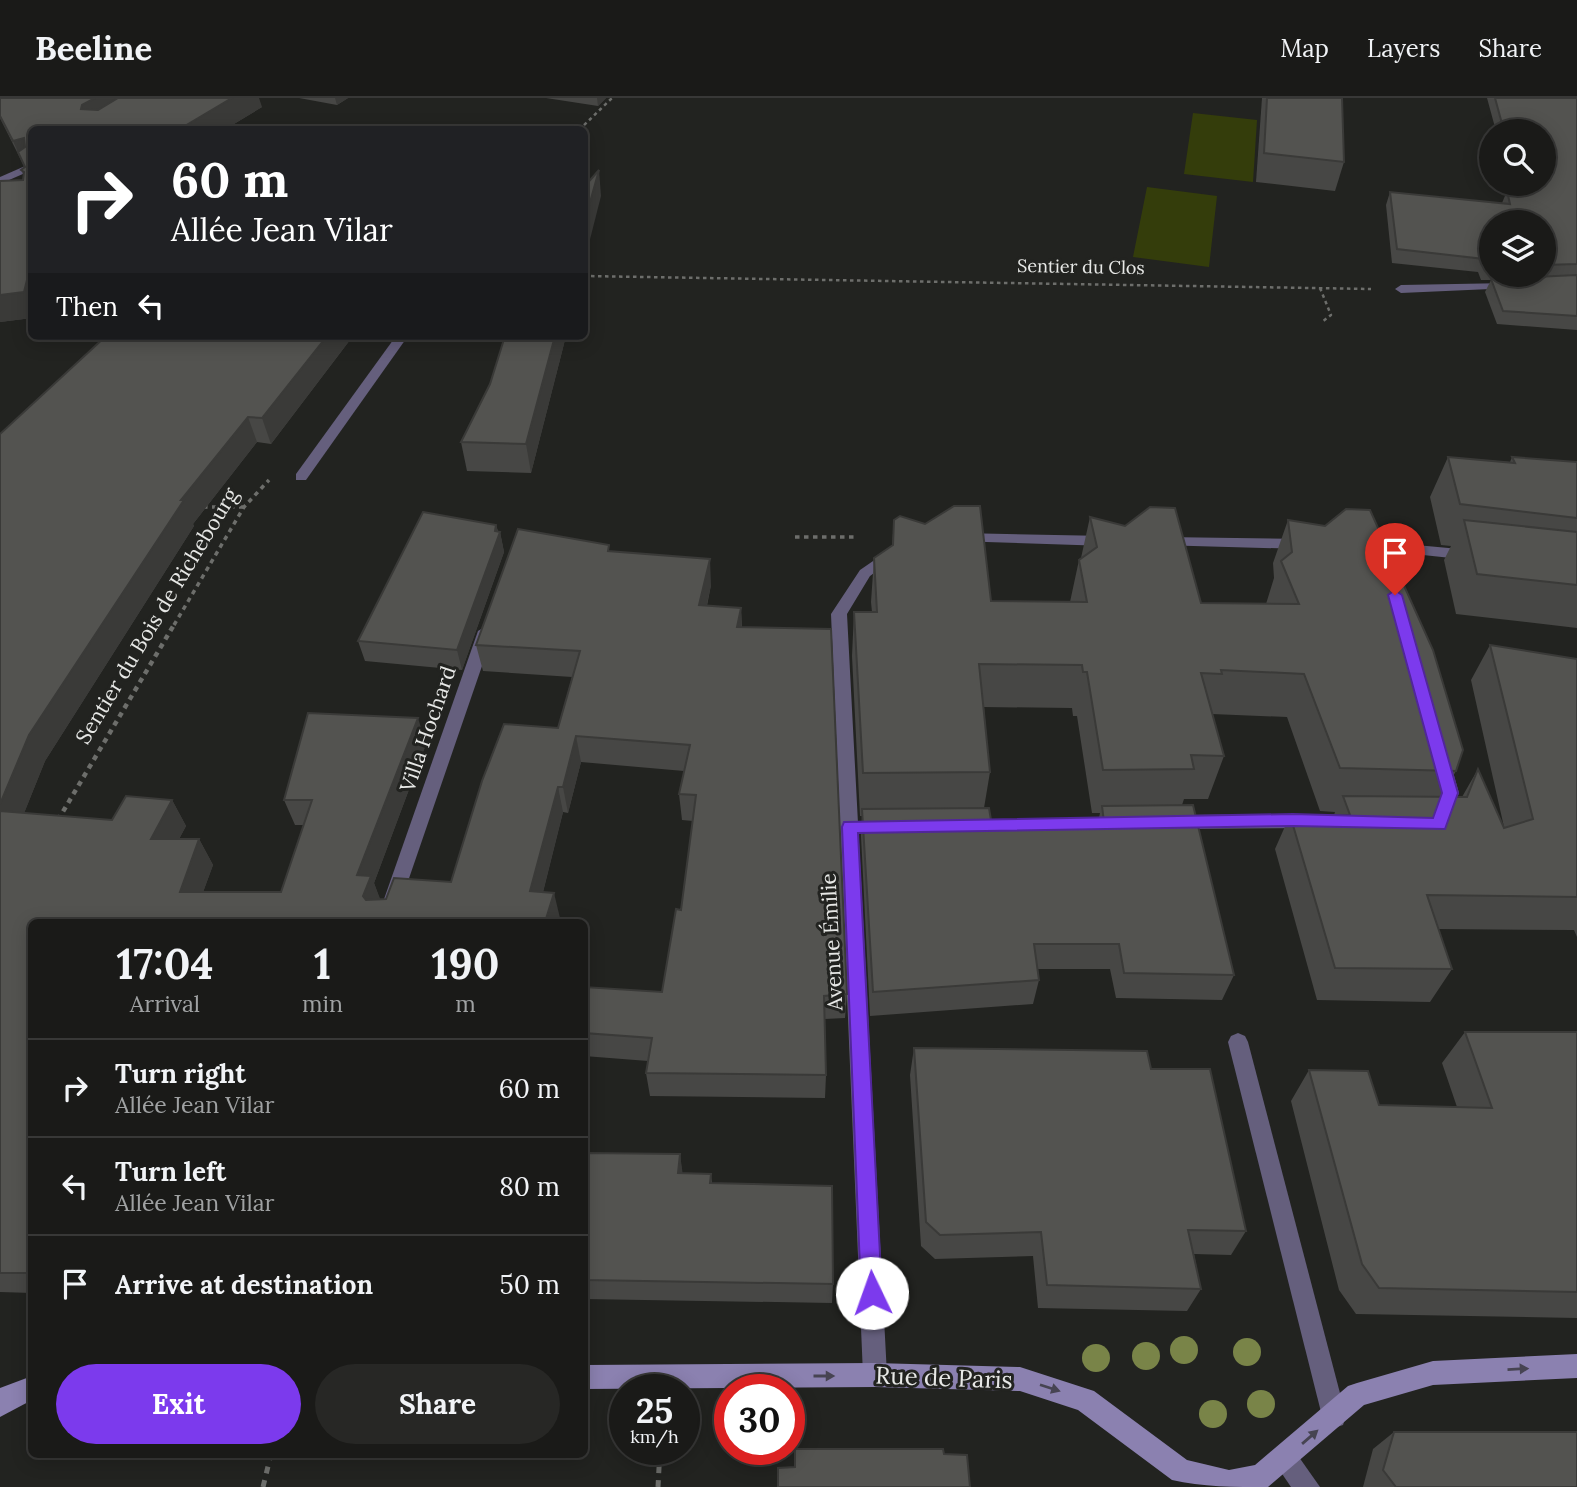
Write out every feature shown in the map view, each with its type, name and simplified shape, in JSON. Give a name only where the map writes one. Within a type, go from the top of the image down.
[{"type":"street","points":[[0,181],[28,168]]},
{"type":"street","points":[[1401,289],[1479,286]]},
{"type":"street","points":[[301,477],[399,340]]},
{"type":"street","points":[[940,538],[1120,541]]},
{"type":"street","points":[[1147,541],[1312,544]]},
{"type":"street","name":"Avenue Émilie","points":[[875,1375],[857,826],[839,614],[865,573],[903,545]]},
{"type":"street","points":[[1340,545],[1381,546],[1485,557]]},
{"type":"street","points":[[1381,546],[1389,572]]},
{"type":"street","name":"Villa Hochard","points":[[386,919],[492,615]]},
{"type":"street","points":[[1426,824],[1439,824],[1450,793],[1436,741]]},
{"type":"street","points":[[1154,822],[1333,821]]},
{"type":"street","points":[[1238,1042],[1334,1416]]},
{"type":"street","name":"Rue de Paris","points":[[588,1377],[875,1375],[1020,1379],[1085,1400],[1181,1471],[1228,1485],[1261,1477],[1357,1395],[1433,1373],[1577,1366]]},
{"type":"street","points":[[0,1405],[8,1397],[28,1390]]},
{"type":"street","points":[[1285,1459],[1307,1487]]},
{"type":"path","points":[[583,126],[612,98]]},
{"type":"path","name":"Sentier du Clos","points":[[588,276],[1401,289]]},
{"type":"path","points":[[1320,288],[1331,315],[1322,322]]},
{"type":"path","name":"Sentier du Bois de Richebourg","points":[[51,832],[244,507],[263,484],[271,479],[301,477]]},
{"type":"path","points":[[203,506],[244,507]]},
{"type":"path","points":[[263,1487],[270,1458]]},
{"type":"path","points":[[658,1487],[659,1465]]},
{"type":"green space","points":[[1193,113],[1257,120],[1253,182],[1184,174]]},
{"type":"green space","points":[[1147,187],[1217,196],[1209,267],[1133,257]]},
{"type":"building","points":[[0,98],[95,98],[82,105],[81,109],[98,110],[118,98],[232,98],[185,126],[28,126],[28,276],[24,292],[0,295],[0,181],[23,180],[24,172],[21,170],[25,167],[18,152],[25,147],[24,138],[13,141],[0,116]]},
{"type":"building","points":[[1267,98],[1342,98],[1344,162],[1264,153]]},
{"type":"building","points":[[1495,98],[1577,98],[1577,264],[1556,265],[1556,210],[1479,210],[1479,258],[1397,249],[1390,192],[1510,204],[1508,196],[1556,196],[1556,119],[1501,119]]},
{"type":"building","points":[[599,170],[588,210],[588,182]]},
{"type":"building","points":[[1577,275],[1577,316],[1503,311],[1494,287],[1556,287],[1556,276]]},
{"type":"building","points":[[102,340],[324,340],[262,418],[248,417],[181,500],[184,500],[29,735],[0,804],[0,434]]},
{"type":"building","points":[[504,340],[554,340],[526,444],[461,442],[490,384]]},
{"type":"building","points":[[1448,457],[1515,463],[1512,457],[1577,462],[1577,518],[1460,504]]},
{"type":"building","points":[[954,506],[980,506],[991,601],[1087,602],[1079,560],[1097,547],[1090,517],[1125,526],[1150,507],[1175,508],[1201,603],[1299,604],[1281,561],[1292,552],[1288,520],[1325,526],[1346,509],[1370,510],[1433,650],[1463,750],[1456,771],[1340,768],[1304,674],[1221,670],[1222,674],[1201,673],[1224,756],[1191,755],[1194,769],[1103,770],[1087,672],[1083,672],[1082,665],[979,664],[990,772],[863,773],[854,612],[877,612],[874,558],[893,545],[894,520],[900,516],[925,524]]},
{"type":"building","points":[[423,512],[496,525],[495,531],[500,532],[457,650],[358,641]]},
{"type":"building","points":[[1464,520],[1577,532],[1577,585],[1477,574]]},
{"type":"building","points":[[518,529],[609,545],[608,551],[710,559],[699,605],[741,608],[737,627],[831,629],[847,994],[824,996],[826,1075],[646,1073],[652,1038],[588,1033],[588,987],[662,992],[676,909],[681,910],[696,795],[679,794],[690,745],[576,736],[563,787],[558,787],[530,891],[554,893],[546,919],[28,919],[28,1273],[0,1273],[0,811],[112,820],[126,796],[172,800],[151,839],[199,839],[180,892],[281,892],[312,800],[284,800],[308,713],[418,718],[357,875],[371,876],[363,896],[366,900],[386,899],[394,878],[451,882],[482,781],[504,724],[558,728],[580,651],[476,645]]},
{"type":"building","points":[[1490,645],[1577,659],[1577,897],[1427,895],[1452,969],[1335,968],[1290,815],[1350,815],[1343,796],[1467,797],[1478,769],[1504,828],[1533,819]]},
{"type":"building","points":[[1193,805],[1234,975],[1124,973],[1119,944],[1034,944],[1039,980],[873,992],[862,809],[989,808],[991,820],[1104,822],[1102,806]]},
{"type":"building","points":[[1465,1032],[1577,1032],[1577,1292],[1379,1288],[1362,1264],[1309,1070],[1368,1071],[1379,1105],[1492,1108]]},
{"type":"building","points":[[914,1048],[1147,1051],[1151,1069],[1210,1069],[1246,1231],[1188,1230],[1201,1289],[1047,1285],[1041,1232],[940,1235],[926,1222]]},
{"type":"building","points":[[588,1153],[680,1154],[678,1173],[711,1174],[710,1183],[832,1186],[833,1284],[588,1280]]},
{"type":"building","points":[[1394,1432],[1577,1432],[1577,1487],[1396,1487],[1383,1470]]},
{"type":"building","points":[[805,1449],[943,1449],[944,1454],[967,1455],[970,1487],[778,1487],[778,1468],[805,1465]]},
{"type":"route","points":[[872,1293],[850,827],[1293,820],[1439,824],[1450,793],[1395,595]]}]
